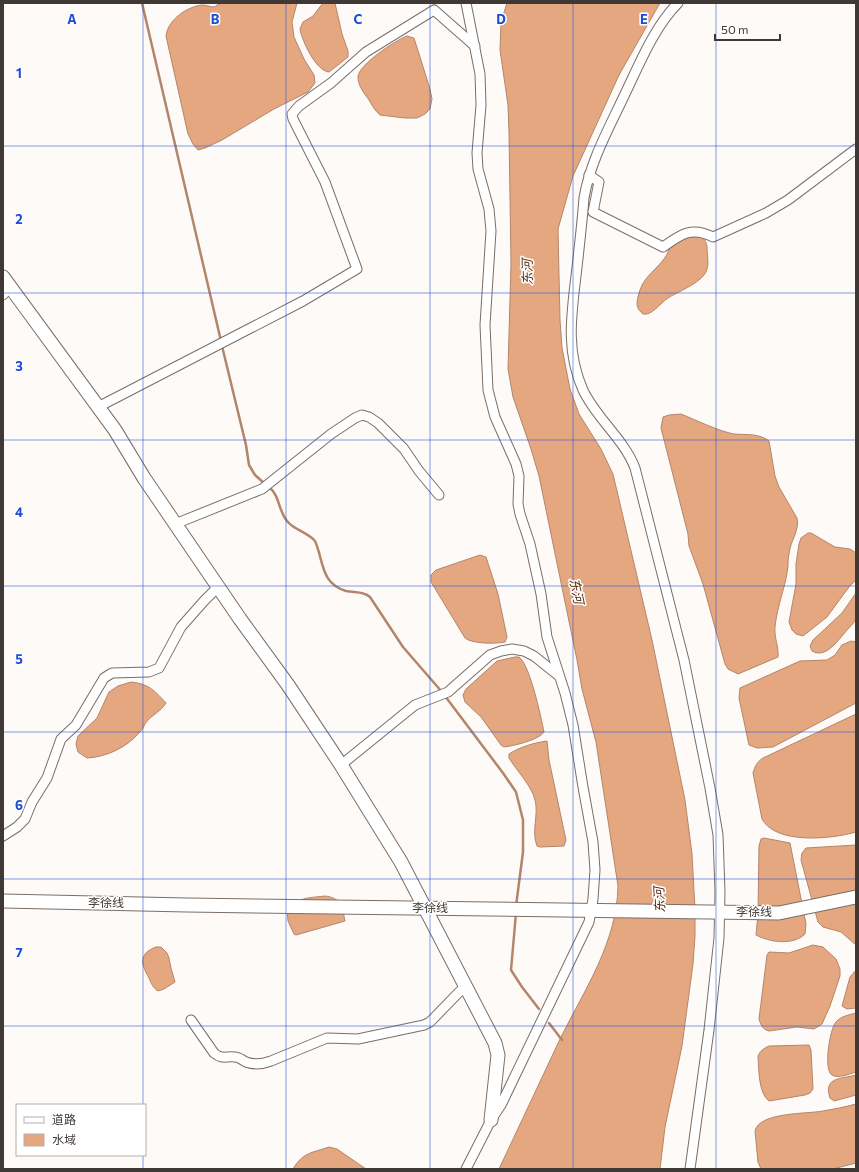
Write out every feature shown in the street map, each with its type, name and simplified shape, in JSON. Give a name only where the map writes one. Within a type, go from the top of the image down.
[{"type":"street","points":[[466,3],[480,74],[480,120],[477,144],[477,161],[489,209],[491,231],[485,325],[488,390],[495,417],[512,453],[518,470],[520,514],[532,552],[541,594],[547,637],[574,725],[593,842],[596,870],[589,922],[501,1105],[491,1120],[466,1169]]},
{"type":"street","points":[[678,3],[668,14],[655,35],[612,122],[590,175],[584,198],[571,320],[571,342],[573,358],[581,384],[589,401],[625,449],[635,468],[684,660],[718,835],[720,892],[719,938],[710,1023],[690,1169]]},
{"type":"street","points":[[98,407],[303,301],[357,268],[338,213],[325,182],[293,119],[292,114],[299,106],[331,83],[366,52],[434,10],[475,46]]},
{"type":"street","points":[[590,175],[599,182],[593,212],[664,247],[687,232],[699,231],[713,237],[766,213],[788,200],[856,149]]},
{"type":"street","points":[[5,286],[115,430],[144,478],[175,524],[288,685],[341,765],[401,862],[492,1036],[498,1055],[491,1120]]},
{"type":"street","points":[[175,524],[256,493],[332,434],[355,418],[362,415],[378,423],[404,449],[419,471],[439,495]]},
{"type":"street","points":[[3,836],[17,827],[25,819],[32,802],[47,778],[61,739],[76,725],[104,678],[112,673],[149,672],[159,668],[181,628],[218,587]]},
{"type":"street","points":[[341,765],[415,706],[448,692],[490,655],[506,650],[518,650],[529,653],[560,677]]},
{"type":"street","name":"李徐线","points":[[3,901],[779,913],[856,897]]},
{"type":"street","points":[[192,1020],[214,1053],[218,1056],[226,1058],[237,1057],[247,1062],[262,1064],[271,1062],[327,1038],[358,1039],[424,1025],[430,1022],[466,985]]},
{"type":"water","points":[[221,3],[297,3],[292,22],[294,37],[304,59],[314,75],[315,83],[308,92],[274,109],[222,140],[198,150],[188,134],[166,36],[170,25],[184,11],[202,5],[214,7]]},
{"type":"water","points":[[323,3],[335,3],[342,34],[348,51],[348,57],[329,72],[319,67],[310,55],[300,29],[303,22],[313,16]]},
{"type":"water","name":"东河","points":[[507,3],[660,3],[619,75],[573,176],[558,229],[562,348],[570,389],[579,414],[601,449],[613,474],[652,640],[685,800],[692,854],[695,909],[693,964],[682,1046],[665,1127],[660,1169],[499,1169],[561,1037],[606,946],[616,907],[618,886],[596,742],[582,689],[539,476],[513,397],[508,369],[511,263],[509,132],[508,105],[500,50],[501,22]]},
{"type":"water","points":[[407,36],[414,38],[430,89],[432,99],[430,109],[425,114],[417,118],[380,115],[363,92],[358,77],[364,66],[378,54],[395,42]]},
{"type":"water","points":[[694,236],[703,238],[706,242],[708,264],[705,274],[690,286],[668,298],[650,313],[643,314],[638,309],[637,302],[642,285],[648,276],[664,259],[672,245],[676,242]]},
{"type":"water","points":[[681,414],[728,433],[757,436],[765,438],[769,441],[775,476],[779,487],[797,518],[798,523],[790,549],[787,574],[776,619],[775,631],[778,657],[738,674],[728,669],[725,664],[703,584],[689,546],[688,534],[661,428],[663,417]]},
{"type":"water","points":[[808,533],[811,533],[835,547],[850,549],[856,553],[856,580],[827,617],[803,636],[796,634],[792,630],[789,622],[796,584],[796,564],[799,544],[801,538]]},
{"type":"water","points":[[480,555],[486,557],[498,594],[507,637],[505,642],[479,642],[465,638],[431,582],[431,575],[436,570]]},
{"type":"water","points":[[856,593],[856,615],[854,623],[828,650],[818,653],[812,651],[810,646],[813,640],[842,613]]},
{"type":"water","points":[[851,641],[856,642],[856,703],[773,747],[757,748],[749,745],[739,698],[740,688],[800,661],[827,660],[835,655],[842,645]]},
{"type":"water","points":[[519,657],[523,662],[531,680],[544,732],[532,740],[504,747],[481,717],[465,702],[463,695],[466,689],[497,661]]},
{"type":"water","points":[[131,682],[142,684],[151,688],[166,703],[145,723],[140,732],[128,743],[108,754],[87,758],[78,752],[76,744],[78,736],[97,718],[109,692],[118,686]]},
{"type":"water","points":[[856,714],[856,832],[833,837],[805,838],[779,833],[769,827],[762,819],[753,773],[755,766],[763,758]]},
{"type":"water","points":[[547,741],[549,760],[566,840],[564,846],[537,846],[535,840],[535,800],[527,784],[509,758],[509,754],[518,749]]},
{"type":"water","points":[[764,838],[790,843],[806,924],[805,934],[794,940],[781,942],[756,935],[758,914],[759,846],[761,839]]},
{"type":"water","points":[[856,845],[856,945],[841,932],[823,927],[818,922],[801,860],[802,853],[806,848]]},
{"type":"water","points":[[325,896],[338,901],[342,907],[345,921],[296,935],[294,934],[288,921],[287,910],[300,900]]},
{"type":"water","points":[[813,945],[823,947],[836,959],[840,969],[840,976],[822,1024],[814,1029],[797,1027],[769,1031],[763,1028],[759,1019],[767,955],[769,952],[789,953]]},
{"type":"water","points":[[156,947],[161,947],[167,953],[175,982],[158,991],[151,984],[143,964],[146,953]]},
{"type":"water","points":[[856,970],[856,1008],[847,1009],[842,1006],[850,977]]},
{"type":"water","points":[[856,1013],[856,1072],[844,1076],[834,1076],[829,1072],[828,1049],[834,1026],[840,1018]]},
{"type":"water","points":[[809,1045],[811,1050],[813,1089],[810,1093],[805,1095],[769,1101],[765,1097],[761,1086],[758,1056],[760,1053],[769,1046]]},
{"type":"water","points":[[856,1075],[856,1095],[834,1101],[830,1098],[828,1091],[831,1083],[839,1078]]},
{"type":"water","points":[[856,1104],[856,1163],[833,1169],[761,1169],[758,1162],[755,1131],[758,1125],[765,1120],[784,1115],[823,1111]]},
{"type":"water","points":[[329,1147],[337,1149],[366,1169],[293,1169],[304,1156]]},
{"type":"waterway","points":[[142,3],[221,341]]},
{"type":"waterway","points":[[222,346],[246,445],[249,465],[255,475],[265,484]]},
{"type":"waterway","points":[[269,487],[273,491],[287,521],[293,527],[308,535],[315,541],[324,570],[331,583],[346,591],[362,593],[370,597],[403,647],[442,692]]},
{"type":"waterway","points":[[445,696],[516,792],[523,820],[523,852],[516,906]]},
{"type":"waterway","points":[[516,913],[511,970],[539,1009]]},
{"type":"waterway","points":[[549,1023],[562,1040]]}]
